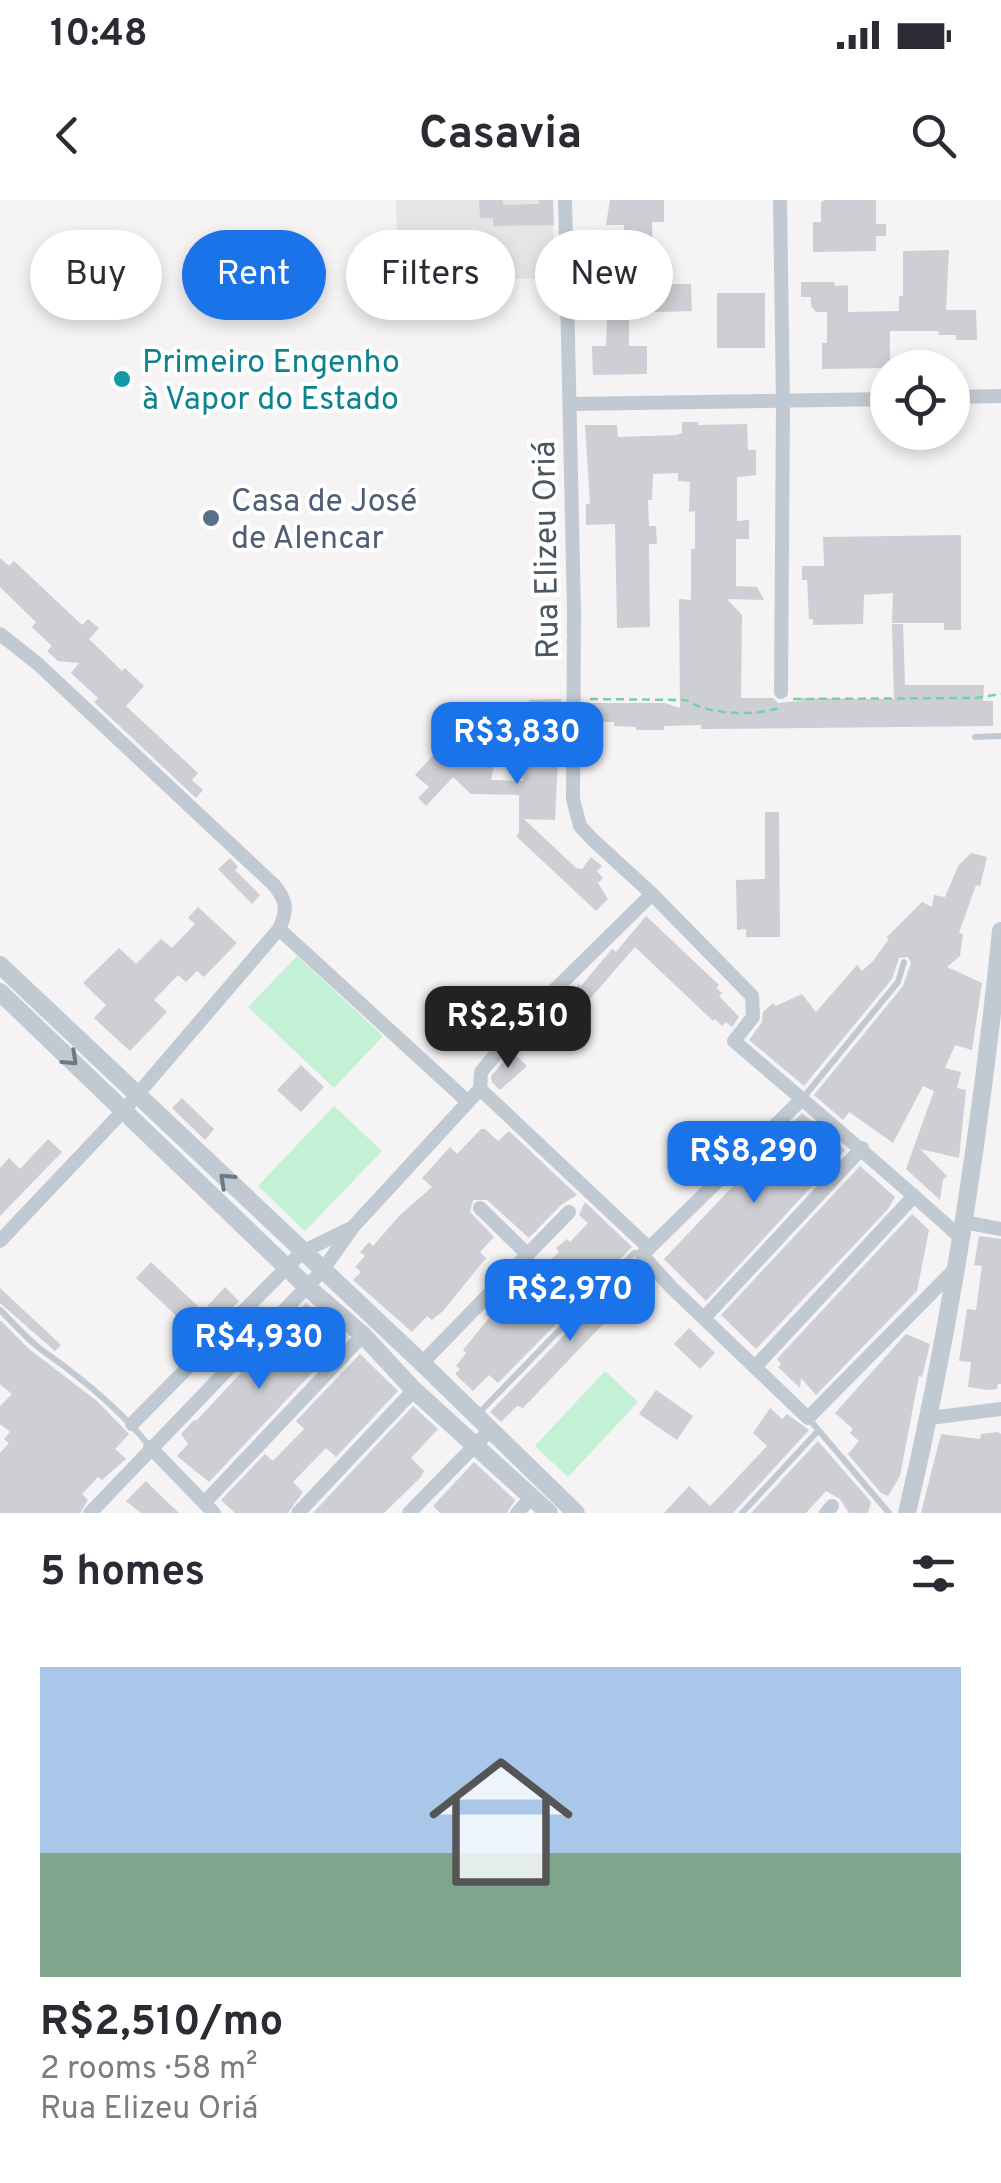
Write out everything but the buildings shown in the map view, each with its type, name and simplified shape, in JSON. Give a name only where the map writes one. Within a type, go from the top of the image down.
[{"type":"street","name":"Rua Elizeu Oriá","points":[[565,200],[576,816],[592,839],[752,996],[753,1017],[734,1042],[802,1100]]},
{"type":"street","points":[[780,200],[782,692]]},
{"type":"street","points":[[970,397],[1001,396]]},
{"type":"street","points":[[571,404],[870,401]]},
{"type":"street","points":[[0,634],[38,664],[286,899],[286,914],[279,929],[130,1102],[0,1242]]},
{"type":"street","points":[[90,1513],[322,1271],[353,1227],[480,1089],[481,1072],[526,1019],[652,894]]},
{"type":"street","points":[[279,929],[468,1102]]},
{"type":"street","points":[[907,1513],[930,1418],[963,1230],[1001,931]]},
{"type":"street","points":[[0,965],[55,1016],[251,1231],[363,1335],[414,1390],[480,1431],[576,1513]]},
{"type":"street","points":[[0,992],[41,1031],[265,1217],[422,1363],[532,1498],[549,1513]]},
{"type":"street","points":[[41,1031],[55,1016]]},
{"type":"street","points":[[480,1089],[646,1251],[704,1318],[808,1418],[957,1267]]},
{"type":"street","points":[[646,1251],[802,1100],[914,1196],[963,1230],[1001,1228]]},
{"type":"street","points":[[704,1318],[862,1148]]},
{"type":"street","points":[[755,1367],[914,1196]]},
{"type":"street","points":[[480,1208],[528,1255]]},
{"type":"street","points":[[422,1363],[569,1212]]},
{"type":"street","points":[[251,1231],[265,1217]]},
{"type":"street","points":[[132,1424],[302,1252],[353,1227]]},
{"type":"street","points":[[150,1447],[210,1508],[363,1335]]},
{"type":"street","points":[[185,1371],[206,1390]]},
{"type":"street","points":[[298,1513],[414,1390]]},
{"type":"street","points":[[930,1418],[1001,1409]]},
{"type":"street","points":[[409,1513],[480,1431]]},
{"type":"street","points":[[517,1513],[532,1498]]},
{"type":"lane","points":[[975,736],[1001,736]]},
{"type":"lane","points":[[802,1100],[898,982],[904,962]]},
{"type":"lane","points":[[480,1431],[634,1253],[646,1251]]},
{"type":"lane","points":[[0,1310],[44,1352],[70,1369],[132,1424],[150,1447]]},
{"type":"lane","points":[[808,1418],[889,1513]]},
{"type":"lane","points":[[742,1513],[817,1432]]},
{"type":"shaded area","points":[[396,200],[553,200],[553,230],[535,230],[535,278],[515,279],[515,230],[397,230]]},
{"type":"green space","points":[[297,956],[383,1036],[334,1088],[248,1007]]},
{"type":"green space","points":[[334,1106],[382,1151],[305,1231],[258,1186]]},
{"type":"green space","points":[[605,1371],[638,1402],[568,1477],[535,1446]]},
{"type":"place","name":"Primeiro Engenho à Vapor do Estado","points":[[122,379]]},
{"type":"place","name":"Casa de José de Alencar","points":[[211,518]]}]
